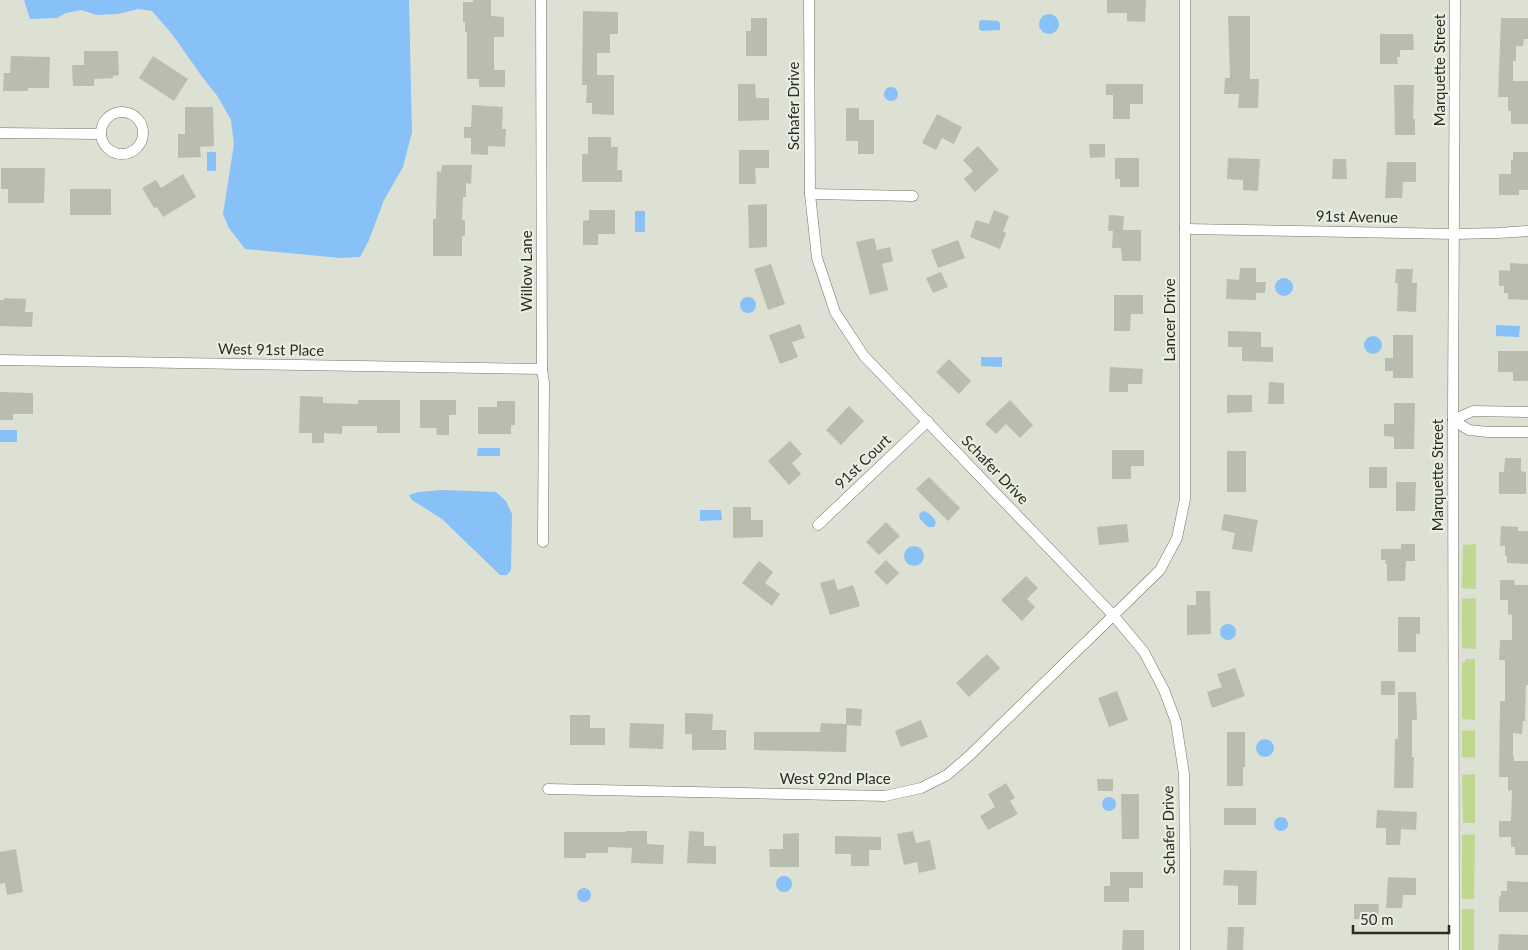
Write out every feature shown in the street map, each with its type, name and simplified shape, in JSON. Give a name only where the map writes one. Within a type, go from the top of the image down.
[{"type":"street","name":"Willow Lane","points":[[541,0],[542,369],[544,383],[543,542]]},
{"type":"street","name":"Schafer Drive","points":[[809,0],[810,194],[817,258],[835,312],[864,356],[1114,616],[1144,652],[1164,690],[1176,722],[1184,774],[1185,950]]},
{"type":"street","name":"Lancer Drive","points":[[1114,616],[1160,570],[1177,538],[1185,499],[1185,0]]},
{"type":"street","name":"Marquette Street","points":[[1454,0],[1454,950]]},
{"type":"street","points":[[122,113],[128,114],[138,121],[143,133],[142,139],[135,150],[122,154],[110,150],[102,140],[101,134],[109,117],[122,113]]},
{"type":"street","points":[[0,133],[101,134]]},
{"type":"street","points":[[810,194],[913,196]]},
{"type":"street","name":"91st Avenue","points":[[1185,229],[1455,234],[1528,230]]},
{"type":"street","name":"West 91st Place","points":[[0,360],[542,369]]},
{"type":"street","points":[[1453,420],[1473,411],[1528,412]]},
{"type":"street","points":[[1453,420],[1469,430],[1528,432]]},
{"type":"street","name":"91st Court","points":[[818,525],[928,421]]},
{"type":"street","name":"West 92nd Place","points":[[548,789],[885,796],[921,788],[947,775],[969,756],[1114,616]]},
{"type":"green space","points":[[1476,544],[1476,589],[1462,588],[1463,545]]},
{"type":"green space","points":[[1476,598],[1476,649],[1462,648],[1462,599]]},
{"type":"green space","points":[[1465,659],[1475,659],[1475,720],[1462,719],[1462,663],[1465,662]]},
{"type":"green space","points":[[1475,730],[1475,758],[1462,757],[1462,731]]},
{"type":"green space","points":[[1475,774],[1475,823],[1463,823],[1462,775]]},
{"type":"green space","points":[[1475,834],[1474,899],[1462,899],[1462,835]]},
{"type":"green space","points":[[1462,909],[1474,909],[1474,950],[1462,950]]},
{"type":"water","points":[[24,0],[409,0],[412,132],[403,167],[384,200],[369,240],[360,257],[341,258],[245,249],[229,228],[223,214],[234,144],[231,120],[218,97],[172,34],[152,11],[138,9],[118,14],[97,15],[81,10],[66,13],[57,18],[30,19]]},
{"type":"water","points":[[1049,14],[1056,17],[1059,24],[1056,31],[1049,34],[1042,31],[1039,24],[1042,17]]},
{"type":"water","points":[[981,20],[998,21],[1000,23],[1000,30],[981,31],[979,29],[979,22]]},
{"type":"water","points":[[888,87],[894,87],[898,94],[894,101],[888,101],[884,97],[884,91]]},
{"type":"water","points":[[207,152],[216,152],[216,171],[207,171]]},
{"type":"water","points":[[635,211],[645,211],[645,232],[635,232]]},
{"type":"water","points":[[1284,278],[1290,281],[1293,287],[1290,293],[1284,296],[1278,293],[1275,287],[1278,281]]},
{"type":"water","points":[[748,297],[756,305],[748,313],[740,305]]},
{"type":"water","points":[[1496,325],[1520,326],[1519,337],[1496,336]]},
{"type":"water","points":[[1373,336],[1379,339],[1382,345],[1379,351],[1373,354],[1367,351],[1364,345],[1367,339]]},
{"type":"water","points":[[981,357],[1002,357],[1002,367],[981,366]]},
{"type":"water","points":[[0,430],[17,430],[17,442],[0,442]]},
{"type":"water","points":[[478,448],[500,448],[500,456],[477,456]]},
{"type":"water","points":[[442,490],[496,492],[506,501],[512,514],[511,570],[507,575],[500,575],[442,519],[412,500],[409,495]]},
{"type":"water","points":[[700,510],[721,510],[722,520],[700,521]]},
{"type":"water","points":[[923,511],[929,513],[935,520],[934,527],[928,527],[920,519],[919,514]]},
{"type":"water","points":[[914,546],[921,549],[924,556],[921,563],[914,566],[907,563],[904,556],[907,549]]},
{"type":"water","points":[[1228,624],[1236,632],[1228,640],[1220,632]]},
{"type":"water","points":[[1265,739],[1271,742],[1274,748],[1271,754],[1265,757],[1259,754],[1256,748],[1259,742]]},
{"type":"water","points":[[1106,797],[1112,797],[1116,804],[1112,811],[1106,811],[1102,807],[1102,801]]},
{"type":"water","points":[[1278,817],[1284,817],[1288,824],[1284,831],[1278,831],[1274,827],[1274,821]]},
{"type":"water","points":[[784,876],[792,884],[784,892],[776,884]]},
{"type":"water","points":[[581,888],[587,888],[591,895],[587,902],[581,902],[577,898],[577,892]]},
{"type":"building","points":[[473,0],[491,0],[491,16],[504,17],[504,37],[494,37],[494,70],[505,70],[505,87],[479,87],[479,79],[467,79],[467,32],[465,32],[465,22],[463,22],[463,2],[473,2]]},
{"type":"building","points":[[1107,0],[1146,0],[1145,22],[1127,21],[1127,13],[1107,13]]},
{"type":"building","points":[[583,11],[618,12],[618,34],[610,34],[610,53],[597,53],[597,75],[614,75],[614,115],[592,114],[592,103],[586,103],[587,85],[582,85]]},
{"type":"building","points":[[1228,16],[1250,16],[1250,79],[1259,79],[1258,108],[1238,108],[1239,94],[1224,94],[1225,78],[1230,78]]},
{"type":"building","points":[[751,18],[767,18],[767,56],[746,56],[746,31],[751,31]]},
{"type":"building","points":[[1501,18],[1528,18],[1528,39],[1524,39],[1523,46],[1516,46],[1516,61],[1513,61],[1513,81],[1528,81],[1528,124],[1511,124],[1511,111],[1508,111],[1508,97],[1498,97]]},
{"type":"building","points":[[1380,34],[1413,34],[1414,50],[1400,50],[1400,57],[1397,57],[1398,64],[1380,64]]},
{"type":"building","points":[[84,51],[118,51],[119,75],[113,76],[113,78],[94,79],[94,86],[73,86],[72,65],[84,65]]},
{"type":"building","points":[[11,56],[50,57],[49,88],[28,88],[28,91],[3,91],[4,73],[10,73]]},
{"type":"building","points":[[153,56],[188,79],[174,101],[139,78]]},
{"type":"building","points":[[738,84],[755,84],[756,98],[769,98],[769,120],[738,121]]},
{"type":"building","points":[[1106,84],[1143,84],[1143,104],[1130,104],[1130,119],[1113,119],[1113,95],[1106,95]]},
{"type":"building","points":[[1394,85],[1414,85],[1413,119],[1415,119],[1415,135],[1395,135]]},
{"type":"building","points":[[472,105],[503,107],[502,129],[506,129],[505,147],[488,146],[488,155],[471,154],[471,138],[464,138],[464,127],[471,127]]},
{"type":"building","points":[[185,107],[213,107],[214,146],[200,147],[201,157],[178,158],[178,134],[185,134]]},
{"type":"building","points":[[846,108],[859,108],[859,120],[874,120],[874,154],[858,154],[858,141],[846,141]]},
{"type":"building","points":[[937,114],[962,127],[954,144],[942,138],[936,150],[922,143]]},
{"type":"building","points":[[588,137],[611,137],[611,147],[618,147],[617,170],[622,170],[622,182],[582,182],[582,154],[588,154]]},
{"type":"building","points":[[1089,144],[1105,144],[1105,157],[1090,158]]},
{"type":"building","points":[[978,146],[999,170],[975,192],[964,179],[973,171],[963,160]]},
{"type":"building","points":[[739,150],[769,150],[769,168],[755,168],[756,184],[739,184]]},
{"type":"building","points":[[1513,152],[1528,152],[1528,190],[1519,190],[1519,195],[1499,195],[1499,174],[1511,174]]},
{"type":"building","points":[[1115,158],[1139,158],[1139,187],[1120,187],[1120,179],[1115,179]]},
{"type":"building","points":[[1228,158],[1260,159],[1258,191],[1243,190],[1243,180],[1227,179]]},
{"type":"building","points":[[1333,159],[1346,159],[1347,179],[1332,179]]},
{"type":"building","points":[[1387,162],[1416,162],[1416,182],[1403,182],[1402,198],[1385,198]]},
{"type":"building","points":[[442,165],[472,165],[471,184],[466,183],[466,197],[463,197],[462,220],[465,220],[465,236],[462,236],[462,256],[433,256],[433,219],[436,219],[437,171],[441,172]]},
{"type":"building","points":[[1,168],[45,168],[44,203],[8,203],[8,189],[1,189]]},
{"type":"building","points":[[183,174],[196,197],[163,217],[157,207],[154,208],[142,188],[156,180],[161,188]]},
{"type":"building","points":[[70,189],[111,189],[111,215],[70,215]]},
{"type":"building","points":[[767,204],[767,247],[749,248],[748,205]]},
{"type":"building","points":[[589,210],[615,210],[615,234],[598,234],[598,245],[583,245],[583,221],[589,220]]},
{"type":"building","points":[[994,210],[1009,216],[1003,232],[1006,233],[1000,249],[970,237],[976,220],[989,224]]},
{"type":"building","points":[[1109,215],[1124,216],[1123,230],[1141,230],[1141,261],[1122,261],[1121,248],[1112,248],[1113,231],[1108,231]]},
{"type":"building","points":[[874,238],[877,250],[890,247],[893,261],[882,264],[888,290],[870,295],[856,242]]},
{"type":"building","points":[[958,240],[965,258],[938,268],[931,250]]},
{"type":"building","points":[[1510,263],[1528,264],[1528,300],[1508,299],[1508,293],[1504,293],[1504,286],[1499,286],[1499,270],[1510,271]]},
{"type":"building","points":[[771,264],[785,304],[768,310],[754,269]]},
{"type":"building","points":[[1240,268],[1256,268],[1256,282],[1266,282],[1265,293],[1256,293],[1256,300],[1226,299],[1227,279],[1239,280]]},
{"type":"building","points":[[1396,269],[1413,269],[1412,283],[1417,283],[1416,312],[1397,311],[1398,283],[1395,283]]},
{"type":"building","points":[[941,272],[948,287],[933,293],[926,278]]},
{"type":"building","points":[[1114,295],[1143,295],[1143,314],[1131,314],[1130,331],[1114,331]]},
{"type":"building","points":[[4,298],[26,299],[25,312],[33,312],[32,327],[0,326],[0,300],[4,300]]},
{"type":"building","points":[[800,324],[805,338],[792,342],[798,357],[780,364],[769,335]]},
{"type":"building","points":[[1228,331],[1261,332],[1261,347],[1273,347],[1273,362],[1242,361],[1242,347],[1228,347]]},
{"type":"building","points":[[1393,335],[1413,335],[1413,378],[1393,378],[1393,371],[1385,371],[1385,358],[1393,358]]},
{"type":"building","points":[[1498,351],[1528,351],[1528,381],[1513,381],[1513,372],[1498,372]]},
{"type":"building","points":[[949,359],[971,381],[959,394],[936,372]]},
{"type":"building","points":[[1110,367],[1143,369],[1142,384],[1128,384],[1128,392],[1109,392]]},
{"type":"building","points":[[1269,382],[1284,383],[1284,404],[1268,404]]},
{"type":"building","points":[[0,392],[33,393],[33,414],[13,414],[13,420],[0,420]]},
{"type":"building","points":[[1227,395],[1252,395],[1252,412],[1227,413]]},
{"type":"building","points":[[300,396],[323,397],[323,403],[358,404],[358,400],[400,400],[400,433],[377,433],[377,426],[342,426],[342,434],[324,433],[324,443],[312,443],[312,433],[299,433]]},
{"type":"building","points":[[420,400],[456,400],[456,415],[449,415],[449,435],[437,435],[436,428],[420,428]]},
{"type":"building","points":[[1010,400],[1033,425],[1020,438],[1006,424],[996,434],[985,424]]},
{"type":"building","points":[[497,401],[515,401],[515,425],[511,425],[511,434],[478,434],[478,407],[497,407]]},
{"type":"building","points":[[1394,403],[1415,403],[1414,449],[1394,449],[1394,437],[1384,436],[1384,424],[1394,424]]},
{"type":"building","points":[[849,406],[864,421],[841,445],[826,430]]},
{"type":"building","points":[[790,441],[802,454],[792,463],[801,474],[789,485],[768,461]]},
{"type":"building","points":[[1112,450],[1144,450],[1144,466],[1131,466],[1131,479],[1112,479]]},
{"type":"building","points":[[1227,451],[1246,451],[1246,492],[1227,492]]},
{"type":"building","points":[[1505,458],[1521,458],[1521,471],[1526,472],[1526,494],[1499,494],[1499,472],[1504,472]]},
{"type":"building","points":[[1369,467],[1387,467],[1387,488],[1369,488]]},
{"type":"building","points":[[929,477],[960,508],[948,521],[916,489]]},
{"type":"building","points":[[1396,482],[1416,482],[1415,511],[1396,511]]},
{"type":"building","points":[[733,507],[751,507],[751,520],[763,520],[763,537],[733,538]]},
{"type":"building","points":[[1224,514],[1258,520],[1252,552],[1232,549],[1235,533],[1221,530]]},
{"type":"building","points":[[886,522],[900,536],[879,555],[866,542]]},
{"type":"building","points":[[1127,524],[1129,542],[1099,545],[1097,527]]},
{"type":"building","points":[[1501,526],[1518,527],[1518,531],[1528,531],[1528,564],[1507,563],[1505,546],[1500,546]]},
{"type":"building","points":[[1401,544],[1415,544],[1415,561],[1406,561],[1405,581],[1387,581],[1387,564],[1385,564],[1386,560],[1381,560],[1381,549],[1401,549]]},
{"type":"building","points":[[886,560],[899,573],[887,585],[874,572]]},
{"type":"building","points":[[759,561],[773,572],[765,583],[780,594],[772,606],[742,583]]},
{"type":"building","points":[[1026,576],[1038,588],[1027,599],[1035,607],[1022,621],[1001,600]]},
{"type":"building","points":[[834,579],[838,590],[853,585],[860,606],[830,615],[820,583]]},
{"type":"building","points":[[1500,580],[1514,580],[1515,585],[1528,585],[1528,685],[1526,685],[1525,721],[1523,721],[1522,734],[1513,733],[1513,756],[1514,761],[1528,761],[1528,855],[1515,855],[1515,847],[1511,847],[1511,837],[1499,837],[1499,821],[1511,821],[1512,790],[1508,791],[1508,777],[1499,777],[1500,701],[1505,701],[1505,660],[1499,660],[1500,640],[1512,640],[1512,615],[1508,614],[1508,600],[1500,600]]},
{"type":"building","points":[[1196,591],[1210,591],[1211,634],[1187,635],[1187,605],[1196,605]]},
{"type":"building","points":[[1398,617],[1420,617],[1420,634],[1416,634],[1416,652],[1398,652]]},
{"type":"building","points":[[987,654],[1000,668],[969,697],[956,683]]},
{"type":"building","points":[[1235,668],[1245,696],[1212,708],[1207,692],[1222,687],[1217,674]]},
{"type":"building","points":[[1381,681],[1395,681],[1395,695],[1381,695]]},
{"type":"building","points":[[1117,691],[1128,720],[1109,727],[1098,698]]},
{"type":"building","points":[[1398,692],[1416,692],[1417,720],[1412,720],[1413,788],[1394,788],[1395,739],[1398,739]]},
{"type":"building","points":[[846,708],[862,709],[861,726],[847,725],[846,752],[754,750],[754,732],[820,732],[821,723],[846,724]]},
{"type":"building","points":[[685,713],[713,714],[712,730],[726,730],[726,750],[692,750],[692,734],[685,734]]},
{"type":"building","points":[[570,715],[590,715],[590,728],[605,728],[605,745],[570,745]]},
{"type":"building","points":[[921,720],[928,737],[901,747],[895,731]]},
{"type":"building","points":[[630,723],[664,724],[663,749],[629,748]]},
{"type":"building","points":[[1227,732],[1245,732],[1243,786],[1227,786]]},
{"type":"building","points":[[1097,779],[1113,779],[1113,791],[1098,791]]},
{"type":"building","points":[[1006,783],[1015,798],[1010,801],[1018,814],[988,830],[980,816],[995,807],[988,794]]},
{"type":"building","points":[[1121,794],[1139,794],[1139,839],[1122,839]]},
{"type":"building","points":[[1224,808],[1256,808],[1256,825],[1224,825]]},
{"type":"building","points":[[1377,810],[1417,812],[1416,830],[1401,829],[1400,845],[1386,845],[1386,828],[1376,828]]},
{"type":"building","points":[[647,831],[647,844],[664,845],[663,864],[631,863],[632,848],[608,847],[608,853],[586,853],[586,858],[564,858],[564,832]]},
{"type":"building","points":[[689,831],[704,832],[704,846],[716,846],[716,864],[687,863]]},
{"type":"building","points":[[913,831],[916,843],[930,840],[936,869],[919,873],[917,862],[904,865],[897,834]]},
{"type":"building","points":[[799,833],[799,867],[770,867],[769,849],[783,849],[783,834]]},
{"type":"building","points":[[835,836],[881,837],[881,850],[869,850],[869,866],[851,866],[851,854],[835,854]]},
{"type":"building","points":[[16,849],[23,892],[7,895],[5,883],[0,884],[0,852]]},
{"type":"building","points":[[1224,870],[1257,871],[1256,905],[1238,905],[1238,886],[1223,885]]},
{"type":"building","points":[[1110,872],[1143,872],[1143,888],[1129,888],[1129,902],[1104,902],[1104,886],[1110,886]]},
{"type":"building","points":[[1388,877],[1416,878],[1416,895],[1403,895],[1402,908],[1386,908]]},
{"type":"building","points":[[1507,881],[1528,882],[1528,912],[1499,912],[1499,896],[1501,897],[1501,891],[1507,891]]},
{"type":"building","points":[[1354,904],[1379,904],[1378,920],[1354,919]]},
{"type":"building","points":[[1228,927],[1244,927],[1243,950],[1227,950]]},
{"type":"building","points":[[1123,930],[1144,930],[1144,950],[1122,950]]},
{"type":"building","points":[[1499,934],[1528,935],[1528,950],[1498,950]]}]
